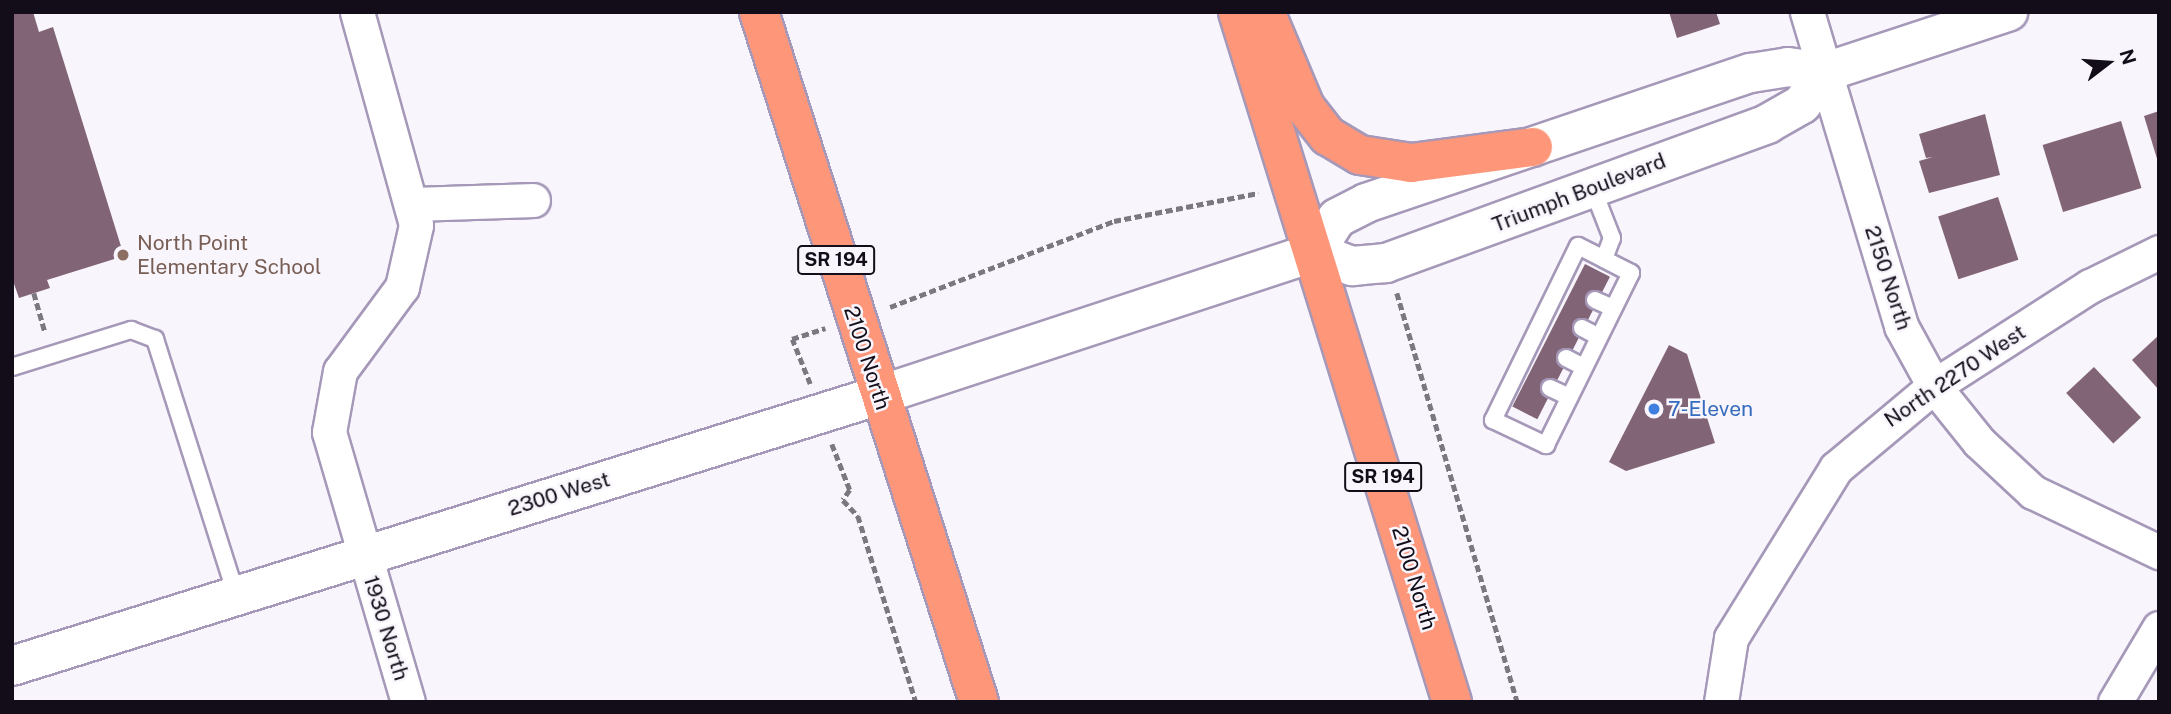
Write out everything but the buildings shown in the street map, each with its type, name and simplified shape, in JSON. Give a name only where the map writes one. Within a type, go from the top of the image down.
[{"type":"highway","name":"2100 North","points":[[760,12],[979,702]]},
{"type":"highway","name":"2100 North","points":[[1238,12],[1315,251],[1452,702]]},
{"type":"highway","points":[[1265,12],[1305,107],[1343,147],[1376,161],[1411,163],[1533,147]]},
{"type":"main road","name":"Triumph Boulevard","points":[[1825,72],[1785,116],[1386,263],[1352,266],[1315,251],[1328,228],[1350,209],[1770,69],[1825,72],[2008,12]]},
{"type":"main road","name":"2300 West","points":[[12,666],[880,395],[1315,251]]},
{"type":"street","points":[[357,12],[415,204],[533,200]]},
{"type":"street","name":"2150 North","points":[[1807,12],[1901,326],[1934,386],[1979,442],[2033,492],[2159,552]]},
{"type":"street","name":"1930 North","points":[[408,702],[331,453],[330,412],[349,353],[389,305],[410,267],[415,204]]},
{"type":"street","name":"North 2270 West","points":[[1719,697],[1731,638],[1836,468],[1934,386],[2090,286],[2159,251]]},
{"type":"street","points":[[2115,702],[2159,628]]},
{"type":"lane","points":[[1592,187],[1612,238],[1604,259]]},
{"type":"lane","points":[[1578,246],[1604,259],[1631,273],[1546,445],[1493,420],[1521,374],[1566,284],[1578,246]]},
{"type":"lane","points":[[1595,300],[1613,309]]},
{"type":"lane","points":[[1582,328],[1599,337]]},
{"type":"lane","points":[[12,367],[131,330],[155,339],[236,594]]},
{"type":"lane","points":[[1566,358],[1584,368]]},
{"type":"lane","points":[[1550,388],[1569,397]]},
{"type":"path","points":[[905,302],[1114,222],[1267,192]]},
{"type":"path","points":[[34,293],[46,332]]},
{"type":"path","points":[[1402,309],[1517,702]]},
{"type":"path","points":[[843,500],[858,516],[916,702]]},
{"type":"place","name":"North Point Elementary School","points":[[123,255]]},
{"type":"place","name":"7-Eleven","points":[[1654,409]]}]
